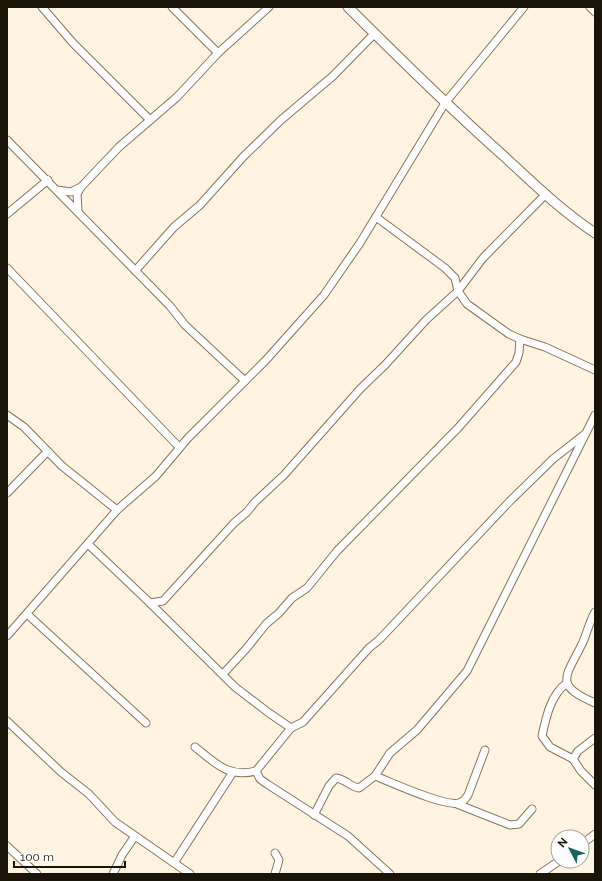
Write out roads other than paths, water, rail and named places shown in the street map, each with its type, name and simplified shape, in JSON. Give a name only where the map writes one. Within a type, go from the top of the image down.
[{"type":"street","points":[[42,7],[73,42],[150,120]]},
{"type":"street","points":[[172,7],[218,53]]},
{"type":"street","points":[[78,211],[77,194],[81,187],[119,147],[177,97],[218,53],[269,7]]},
{"type":"street","points":[[348,7],[445,103],[545,195],[576,221],[595,233]]},
{"type":"street","points":[[7,636],[117,510],[156,476],[179,447],[295,330],[324,295],[376,217],[445,103],[524,7]]},
{"type":"street","points":[[590,7],[595,12]]},
{"type":"street","points":[[135,271],[174,227],[200,205],[243,157],[281,120],[333,76],[375,33]]},
{"type":"street","points":[[7,140],[48,180],[170,306],[185,325],[245,381]]},
{"type":"street","points":[[7,214],[48,180]]},
{"type":"street","points":[[57,190],[71,192],[81,187]]},
{"type":"street","points":[[150,603],[163,601],[170,595],[234,523],[284,475],[361,388],[385,366],[426,320],[458,291],[483,258],[545,195]]},
{"type":"street","points":[[376,217],[445,268],[455,278],[458,291],[467,304],[510,334],[520,339],[551,349],[595,370]]},
{"type":"street","points":[[7,268],[179,447]]},
{"type":"street","points":[[223,674],[266,624],[315,580],[337,552],[483,400],[516,362],[519,353],[520,339]]},
{"type":"street","points":[[7,415],[24,427],[47,452],[117,510]]},
{"type":"street","points":[[314,815],[329,786],[336,778],[359,788],[375,776],[390,753],[417,730],[467,671],[595,415]]},
{"type":"street","points":[[195,747],[217,765],[233,772],[243,774],[256,771],[291,728],[303,722],[369,648],[379,640],[509,502],[553,459],[585,434]]},
{"type":"street","points":[[7,493],[47,452]]},
{"type":"street","points":[[88,545],[235,686],[291,728]]},
{"type":"street","points":[[595,612],[583,643],[568,670],[567,683],[573,692],[595,703]]},
{"type":"street","points":[[27,614],[146,723]]},
{"type":"street","points":[[567,683],[559,689],[554,696],[542,736],[550,747],[573,759],[581,771],[595,785]]},
{"type":"street","points":[[7,721],[61,772],[89,794],[115,822],[190,874]]},
{"type":"street","points":[[573,759],[578,751],[595,738]]},
{"type":"street","points":[[457,804],[464,801],[468,795],[485,750]]},
{"type":"street","points":[[256,771],[260,779],[267,784],[348,836],[390,874]]},
{"type":"street","points":[[174,863],[233,772]]},
{"type":"street","points":[[375,776],[435,799],[457,804],[510,825],[519,824],[532,809]]},
{"type":"street","points":[[113,874],[122,855],[135,836]]},
{"type":"street","points":[[7,846],[37,874]]},
{"type":"street","points":[[275,853],[279,860],[275,874]]},
{"type":"street","points":[[540,874],[550,867]]}]
